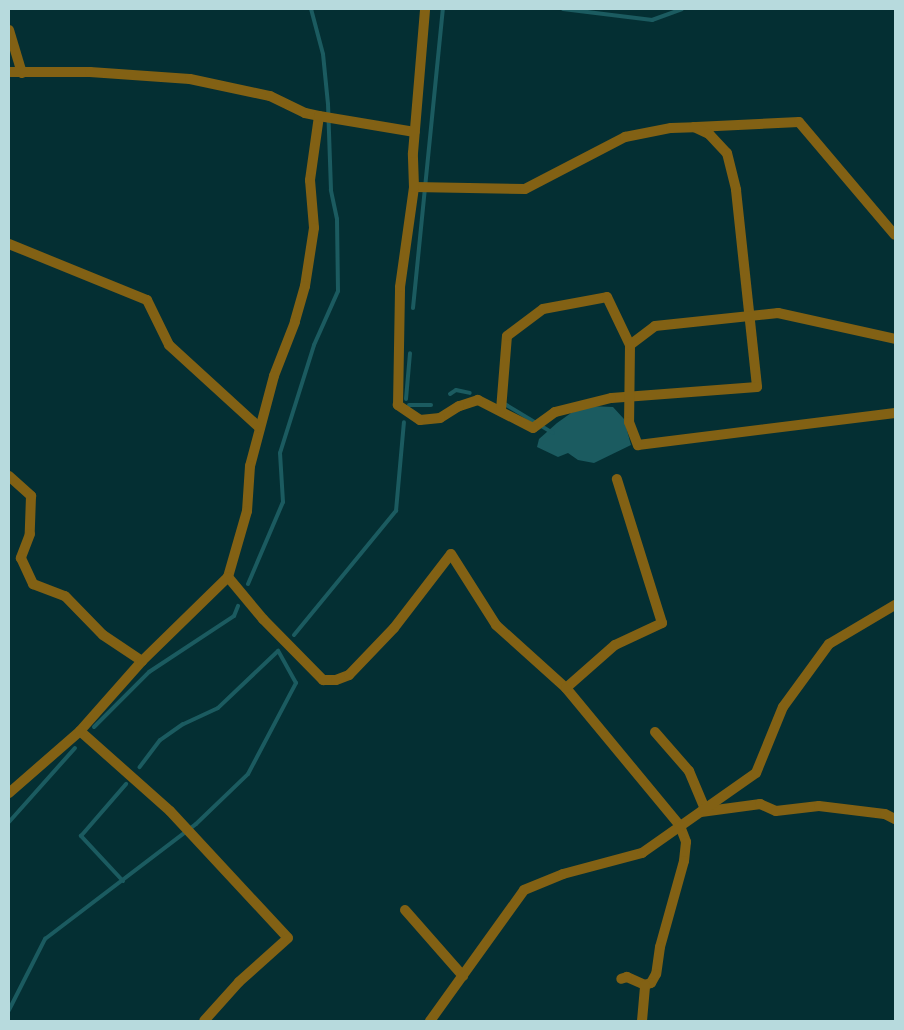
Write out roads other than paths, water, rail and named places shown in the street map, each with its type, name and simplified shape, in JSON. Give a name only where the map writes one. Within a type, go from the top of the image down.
[{"type":"street","points":[[425,9],[416,132],[422,188],[400,287],[398,405],[420,420],[440,418],[459,406],[478,400],[501,410],[533,428],[555,412],[627,397],[757,387],[747,315],[736,190],[727,153],[709,134],[694,127]]},
{"type":"street","points":[[9,30],[22,73]]},
{"type":"street","points":[[9,72],[90,72],[190,79],[270,96],[305,113],[416,132]]},
{"type":"street","points":[[9,793],[80,731],[142,660],[228,577],[247,511],[250,466],[260,428],[305,286],[314,228],[310,180],[320,116]]},
{"type":"street","points":[[422,188],[525,190],[626,137],[671,128],[799,122],[895,235]]},
{"type":"street","points":[[9,244],[147,300],[169,345],[260,428]]},
{"type":"street","points":[[501,410],[507,336],[543,309],[607,297],[630,345],[627,397],[629,422],[638,444],[895,413]]},
{"type":"street","points":[[630,345],[656,326],[747,315],[778,314],[895,339]]},
{"type":"street","points":[[9,476],[31,496],[30,534],[21,558],[33,584],[65,596],[102,635],[142,660]]},
{"type":"street","points":[[566,688],[615,645],[662,622],[617,479]]},
{"type":"street","points":[[228,577],[263,619],[323,680],[336,680],[349,675],[384,639],[451,554],[496,625],[566,688],[680,826],[686,842],[684,861],[660,948],[656,974],[651,983],[645,986]]},
{"type":"street","points":[[430,1021],[524,890],[563,874],[642,853],[756,773],[784,707],[829,644],[895,604]]},
{"type":"street","points":[[80,731],[182,825],[288,938],[239,982],[204,1021]]},
{"type":"street","points":[[655,732],[689,771],[702,811]]},
{"type":"street","points":[[702,811],[760,804],[776,811],[819,806],[884,814],[895,818]]},
{"type":"street","points":[[406,910],[463,976]]},
{"type":"street","points":[[621,979],[627,977],[645,986]]},
{"type":"street","points":[[642,1021],[645,986]]},
{"type":"water","points":[[589,406],[613,407],[624,419],[631,445],[594,463],[578,460],[568,453],[558,457],[537,447],[539,439],[557,423],[571,413]]},
{"type":"waterway","points":[[248,584],[283,502],[280,453],[314,345],[338,291],[337,219],[331,190],[328,104],[323,54],[311,9]]},
{"type":"waterway","points":[[413,308],[443,9]]},
{"type":"waterway","points":[[563,9],[652,20],[682,9]]},
{"type":"waterway","points":[[406,399],[410,353]]},
{"type":"waterway","points":[[450,394],[456,390],[470,393]]},
{"type":"waterway","points":[[503,403],[553,433]]},
{"type":"waterway","points":[[409,405],[431,405]]},
{"type":"waterway","points":[[294,635],[396,511],[404,422]]},
{"type":"waterway","points":[[94,727],[149,672],[234,616],[238,606]]},
{"type":"waterway","points":[[9,1010],[45,939],[196,824],[248,774],[296,683],[278,651],[218,708],[183,724],[160,740],[140,767]]},
{"type":"waterway","points":[[9,822],[75,748]]},
{"type":"waterway","points":[[123,881],[81,836],[126,784]]}]
